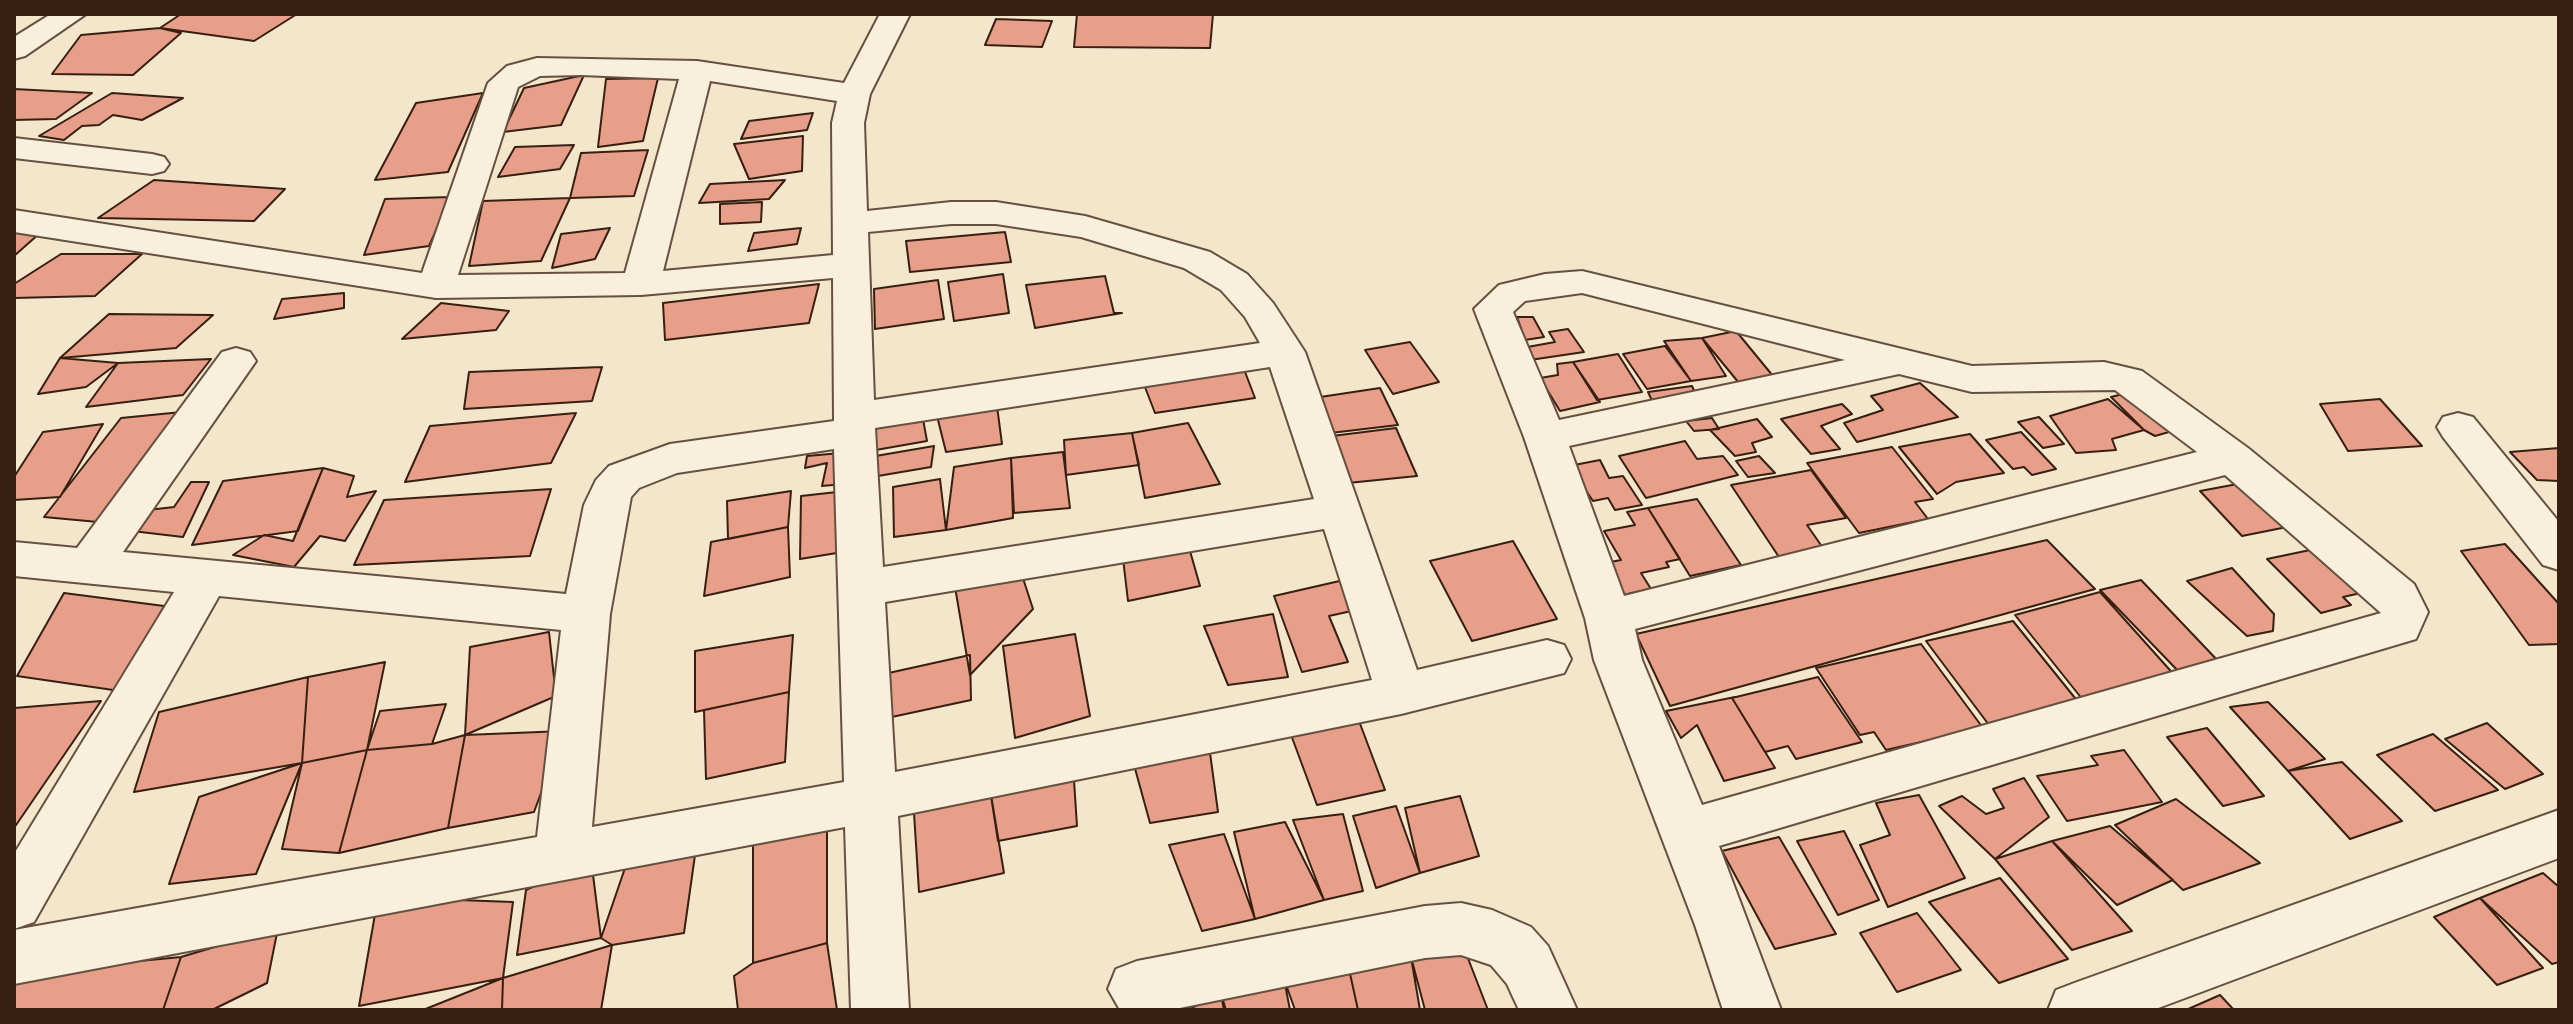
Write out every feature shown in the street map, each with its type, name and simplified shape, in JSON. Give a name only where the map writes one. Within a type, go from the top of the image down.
[{"type":"street","points":[[14,50],[71,14]]},
{"type":"street","points":[[880,1010],[848,245],[848,123],[854,94],[895,14]]},
{"type":"street","points":[[436,287],[462,201],[504,83],[518,73],[547,66],[697,70],[854,94]]},
{"type":"street","points":[[641,284],[697,70]]},
{"type":"street","points":[[14,148],[152,164]]},
{"type":"street","points":[[14,221],[436,287],[641,284],[848,245],[951,213],[996,213],[1085,227],[1197,260],[1234,282],[1260,311],[1285,352],[1401,694]]},
{"type":"street","points":[[1685,833],[2399,626],[2405,612],[2398,597],[2233,458],[2128,380],[2104,375],[1972,379],[1613,287],[1582,282],[1545,285],[1512,293],[1493,309],[1545,437],[1609,618],[1618,660],[1752,1010]]},
{"type":"street","points":[[562,856],[586,614],[606,505],[611,491],[624,477],[670,459],[855,424],[1285,352]]},
{"type":"street","points":[[89,566],[236,361]]},
{"type":"street","points":[[1545,437],[1897,362]]},
{"type":"street","points":[[2458,427],[2559,553]]},
{"type":"street","points":[[1609,618],[2233,458]]},
{"type":"street","points":[[864,588],[1340,511]]},
{"type":"street","points":[[14,559],[586,614]]},
{"type":"street","points":[[14,904],[205,579]]},
{"type":"street","points":[[14,957],[873,798],[1401,694],[1547,659]]},
{"type":"street","points":[[2077,1010],[2559,834]]},
{"type":"street","points":[[1137,989],[1425,932],[1461,929],[1492,936],[1511,946],[1528,965],[1548,1010]]},
{"type":"building","points":[[181,14],[297,14],[254,41],[160,28]]},
{"type":"building","points":[[1077,14],[1213,14],[1210,48],[1074,47]]},
{"type":"building","points":[[996,19],[1052,21],[1042,47],[985,45]]},
{"type":"building","points":[[160,28],[181,33],[133,75],[52,74],[81,35]]},
{"type":"building","points":[[584,75],[561,125],[503,132],[524,88]]},
{"type":"building","points":[[658,78],[643,141],[598,147],[606,79]]},
{"type":"building","points":[[14,89],[92,93],[56,119],[14,120]]},
{"type":"building","points":[[112,93],[183,98],[142,120],[113,115],[99,125],[82,126],[64,140],[39,136]]},
{"type":"building","points":[[483,93],[448,172],[375,180],[416,103]]},
{"type":"building","points":[[813,113],[807,130],[741,139],[749,121]]},
{"type":"building","points":[[803,136],[802,171],[749,179],[734,144]]},
{"type":"building","points":[[574,145],[560,169],[498,177],[515,147]]},
{"type":"building","points":[[648,150],[634,196],[570,198],[581,153]]},
{"type":"building","points":[[154,180],[285,189],[254,221],[98,218]]},
{"type":"building","points":[[785,180],[769,199],[699,203],[710,184]]},
{"type":"building","points":[[451,197],[429,246],[364,255],[385,199]]},
{"type":"building","points":[[570,198],[541,261],[469,266],[483,201]]},
{"type":"building","points":[[762,202],[761,222],[720,224],[720,204]]},
{"type":"building","points":[[610,228],[595,259],[552,268],[561,234]]},
{"type":"building","points":[[801,228],[797,244],[748,251],[754,233]]},
{"type":"building","points":[[14,229],[40,233],[14,256]]},
{"type":"building","points":[[1005,232],[1011,262],[910,272],[906,241]]},
{"type":"building","points":[[61,254],[142,254],[95,296],[14,298],[14,284]]},
{"type":"building","points":[[1003,274],[1009,313],[954,321],[948,282]]},
{"type":"building","points":[[1105,276],[1114,313],[1122,313],[1035,328],[1026,285]]},
{"type":"building","points":[[938,280],[944,319],[875,329],[874,289]]},
{"type":"building","points":[[819,284],[809,323],[665,340],[663,303]]},
{"type":"building","points":[[344,293],[344,308],[274,319],[282,299]]},
{"type":"building","points":[[441,303],[509,311],[496,330],[402,339]]},
{"type":"building","points":[[109,314],[213,315],[176,348],[60,358]]},
{"type":"building","points":[[1517,317],[1533,317],[1544,337],[1525,340]]},
{"type":"building","points":[[1568,329],[1584,352],[1530,360],[1522,348],[1555,342],[1549,332]]},
{"type":"building","points":[[1736,331],[1773,376],[1739,383],[1702,338]]},
{"type":"building","points":[[1702,338],[1726,376],[1691,381],[1664,341]]},
{"type":"building","points":[[1410,342],[1439,382],[1393,394],[1365,350]]},
{"type":"building","points":[[1665,346],[1691,381],[1647,389],[1623,354]]},
{"type":"building","points":[[1618,354],[1642,392],[1597,400],[1573,362]]},
{"type":"building","points":[[60,358],[118,363],[86,387],[38,394]]},
{"type":"building","points":[[211,359],[183,395],[86,407],[118,363]]},
{"type":"building","points":[[1573,362],[1600,402],[1560,411],[1540,378],[1558,375],[1557,364]]},
{"type":"building","points":[[1242,364],[1255,398],[1155,413],[1143,382]]},
{"type":"building","points":[[602,367],[592,401],[464,409],[469,372]]},
{"type":"building","points":[[1920,383],[1958,417],[1857,442],[1844,423],[1883,410],[1871,396]]},
{"type":"building","points":[[1692,386],[1696,395],[1654,405],[1648,392]]},
{"type":"building","points":[[1380,388],[1398,425],[1322,434],[1307,399]]},
{"type":"building","points":[[2139,390],[2183,428],[2155,436],[2144,430],[2111,397]]},
{"type":"building","points":[[2108,399],[2144,430],[2112,439],[2116,450],[2076,453],[2050,416]]},
{"type":"building","points":[[2380,399],[2422,446],[2348,451],[2320,404]]},
{"type":"building","points":[[1842,404],[1852,414],[1821,426],[1840,449],[1811,454],[1781,419]]},
{"type":"building","points":[[997,406],[1002,444],[946,452],[937,416]]},
{"type":"building","points":[[182,412],[98,522],[44,517],[121,418]]},
{"type":"building","points":[[576,413],[551,463],[405,482],[430,426]]},
{"type":"building","points":[[2039,417],[2064,444],[2043,448],[2018,422]]},
{"type":"building","points":[[1712,418],[1719,429],[1694,431],[1686,421]]},
{"type":"building","points":[[923,419],[927,441],[870,451],[867,429]]},
{"type":"building","points":[[1757,419],[1772,437],[1752,443],[1756,452],[1735,456],[1710,430]]},
{"type":"building","points":[[1188,423],[1220,484],[1145,498],[1132,433]]},
{"type":"building","points":[[103,424],[60,497],[14,500],[14,477],[43,432]]},
{"type":"building","points":[[1396,428],[1417,476],[1348,483],[1324,437]]},
{"type":"building","points":[[2021,432],[2056,469],[2032,475],[2024,467],[2013,469],[1986,440]]},
{"type":"building","points":[[1132,433],[1139,465],[1066,475],[1064,440]]},
{"type":"building","points":[[1970,434],[2004,473],[1956,482],[1937,494],[1899,447]]},
{"type":"building","points":[[1685,441],[1697,459],[1723,456],[1738,475],[1646,498],[1619,456]]},
{"type":"building","points":[[934,446],[931,467],[866,478],[864,458]]},
{"type":"building","points":[[1892,447],[1933,499],[1915,502],[1928,519],[1859,533],[1807,463]]},
{"type":"building","points":[[2559,448],[2559,481],[2537,480],[2510,452]]},
{"type":"building","points":[[1063,452],[1070,508],[1014,513],[1011,458]]},
{"type":"building","points":[[841,453],[844,484],[822,486],[827,463],[805,468],[807,456]]},
{"type":"building","points":[[1759,456],[1775,473],[1748,477],[1736,461]]},
{"type":"building","points":[[1011,458],[1013,518],[946,530],[954,467]]},
{"type":"building","points":[[1600,460],[1609,478],[1623,476],[1642,505],[1615,510],[1608,498],[1593,501],[1569,466]]},
{"type":"building","points":[[323,468],[298,531],[192,545],[223,481]]},
{"type":"building","points":[[323,468],[354,476],[347,497],[376,491],[345,541],[320,536],[294,567],[233,555],[264,535],[293,541]]},
{"type":"building","points":[[1811,470],[1846,518],[1807,525],[1823,548],[1779,557],[1731,485]]},
{"type":"building","points":[[940,479],[946,530],[894,537],[893,487]]},
{"type":"building","points":[[191,482],[209,482],[183,537],[132,531],[148,510],[174,507]]},
{"type":"building","points":[[2243,483],[2287,527],[2242,536],[2200,491]]},
{"type":"building","points":[[551,489],[530,556],[354,565],[384,500]]},
{"type":"building","points":[[791,491],[788,527],[728,539],[727,501]]},
{"type":"building","points":[[846,491],[849,551],[800,559],[801,496]]},
{"type":"building","points":[[1697,499],[1741,565],[1690,576],[1648,508]]},
{"type":"building","points":[[1648,508],[1680,559],[1666,562],[1669,567],[1641,573],[1651,589],[1623,595],[1605,563],[1621,560],[1604,531],[1635,525],[1627,512]]},
{"type":"building","points":[[788,527],[790,577],[704,596],[711,542]]},
{"type":"building","points":[[2047,540],[2095,589],[1670,706],[1636,634]]},
{"type":"building","points":[[1513,541],[1557,619],[1472,641],[1430,561]]},
{"type":"building","points":[[1188,544],[1200,586],[1128,601],[1122,550]]},
{"type":"building","points":[[2505,544],[2559,604],[2559,644],[2529,645],[2461,551]]},
{"type":"building","points":[[2315,549],[2361,593],[2343,597],[2351,605],[2321,613],[2267,559]]},
{"type":"building","points":[[2232,568],[2274,614],[2273,631],[2247,636],[2187,581]]},
{"type":"building","points":[[1020,569],[1033,609],[970,675],[954,581]]},
{"type":"building","points":[[1344,580],[1356,610],[1329,616],[1348,662],[1302,672],[1274,596]]},
{"type":"building","points":[[2141,580],[2220,663],[2181,674],[2100,590]]},
{"type":"building","points":[[2100,592],[2177,678],[2083,700],[2015,615]]},
{"type":"building","points":[[64,593],[164,606],[120,691],[17,676]]},
{"type":"building","points":[[1273,614],[1288,677],[1228,685],[1204,626]]},
{"type":"building","points":[[2013,621],[2079,703],[1989,725],[1926,641]]},
{"type":"building","points":[[549,632],[556,696],[465,735],[470,647]]},
{"type":"building","points":[[1075,634],[1090,716],[1015,738],[1003,646]]},
{"type":"building","points":[[793,635],[789,692],[695,712],[695,651]]},
{"type":"building","points":[[1921,644],[1983,728],[1886,750],[1874,732],[1860,735],[1816,668]]},
{"type":"building","points":[[970,655],[971,700],[887,718],[884,674]]},
{"type":"building","points":[[385,662],[367,750],[302,763],[308,677]]},
{"type":"building","points":[[308,677],[302,763],[134,792],[159,712]]},
{"type":"building","points":[[1818,677],[1862,742],[1796,759],[1788,746],[1765,752],[1732,698]]},
{"type":"building","points":[[789,692],[785,762],[706,779],[704,710]]},
{"type":"building","points":[[1735,697],[1732,698],[1775,768],[1724,781],[1697,725],[1681,738],[1666,711]]},
{"type":"building","points":[[101,701],[14,828],[14,708]]},
{"type":"building","points":[[2268,702],[2325,759],[2288,771],[2230,707]]},
{"type":"building","points":[[446,704],[432,744],[367,750],[380,711]]},
{"type":"building","points":[[1356,713],[1385,790],[1317,805],[1287,724]]},
{"type":"building","points":[[2487,723],[2543,774],[2505,789],[2445,739]]},
{"type":"building","points":[[2207,728],[2264,796],[2223,806],[2167,737]]},
{"type":"building","points":[[564,731],[534,812],[448,828],[465,735]]},
{"type":"building","points":[[2433,734],[2498,790],[2435,811],[2377,755]]},
{"type":"building","points":[[465,735],[448,828],[339,853],[367,750],[432,744]]},
{"type":"building","points":[[1208,738],[1218,812],[1150,823],[1131,754]]},
{"type":"building","points":[[367,750],[339,853],[282,849],[302,763]]},
{"type":"building","points":[[2124,750],[2162,802],[2067,821],[2037,776],[2098,765],[2091,756]]},
{"type":"building","points":[[2342,762],[2402,821],[2350,839],[2288,771]]},
{"type":"building","points":[[302,763],[256,874],[169,884],[199,797]]},
{"type":"building","points":[[1073,765],[1077,826],[998,841],[989,783]]},
{"type":"building","points":[[2024,778],[2049,817],[1995,859],[1939,806],[1962,796],[1986,814],[2004,808],[1993,789]]},
{"type":"building","points":[[989,783],[1004,873],[919,892],[913,797]]},
{"type":"building","points":[[1919,795],[1965,878],[1888,907],[1860,845],[1890,835],[1876,803]]},
{"type":"building","points":[[1460,796],[1479,856],[1420,873],[1405,808]]},
{"type":"building","points":[[2176,799],[2260,863],[2183,890],[2115,825]]},
{"type":"building","points":[[1396,806],[1420,873],[1376,888],[1353,816]]},
{"type":"building","points":[[827,814],[827,943],[753,963],[753,827]]},
{"type":"building","points":[[1343,814],[1363,891],[1324,900],[1293,820]]},
{"type":"building","points":[[1285,822],[1324,900],[1255,919],[1234,832]]},
{"type":"building","points":[[2110,826],[2173,880],[2117,905],[2052,841]]},
{"type":"building","points":[[1844,831],[1879,900],[1838,915],[1797,841]]},
{"type":"building","points":[[1224,834],[1255,919],[1202,931],[1169,845]]},
{"type":"building","points":[[1779,837],[1836,934],[1775,949],[1722,851]]},
{"type":"building","points":[[2052,841],[2132,931],[2072,950],[1995,859]]},
{"type":"building","points":[[695,855],[684,933],[612,945],[601,938],[625,868]]},
{"type":"building","points":[[591,859],[601,938],[517,955],[526,890]]},
{"type":"building","points":[[2543,873],[2559,887],[2559,962],[2552,964],[2480,898]]},
{"type":"building","points":[[2000,878],[2068,959],[1999,983],[1929,902]]},
{"type":"building","points":[[378,897],[513,902],[503,978],[359,1006]]},
{"type":"building","points":[[2480,898],[2543,968],[2497,985],[2434,917]]},
{"type":"building","points":[[1917,913],[1961,970],[1897,992],[1860,933]]},
{"type":"building","points":[[278,928],[267,983],[212,1010],[163,1010],[181,957]]},
{"type":"building","points":[[827,943],[837,1010],[738,1010],[734,976],[753,963]]},
{"type":"building","points":[[612,945],[601,1010],[502,1010],[503,978]]},
{"type":"building","points":[[1464,948],[1488,1010],[1425,1010],[1411,957]]},
{"type":"building","points":[[181,957],[163,1010],[14,1010],[14,973]]},
{"type":"building","points":[[1411,957],[1420,1010],[1358,1010],[1349,969]]},
{"type":"building","points":[[1349,969],[1358,1010],[1295,1010],[1284,979]]},
{"type":"building","points":[[503,978],[502,1010],[423,1010]]},
{"type":"building","points":[[1284,979],[1290,1010],[1226,1010],[1221,994]]},
{"type":"building","points":[[1221,994],[1224,1010],[1187,1010]]},
{"type":"building","points":[[2220,995],[2234,1010],[2186,1010]]}]
